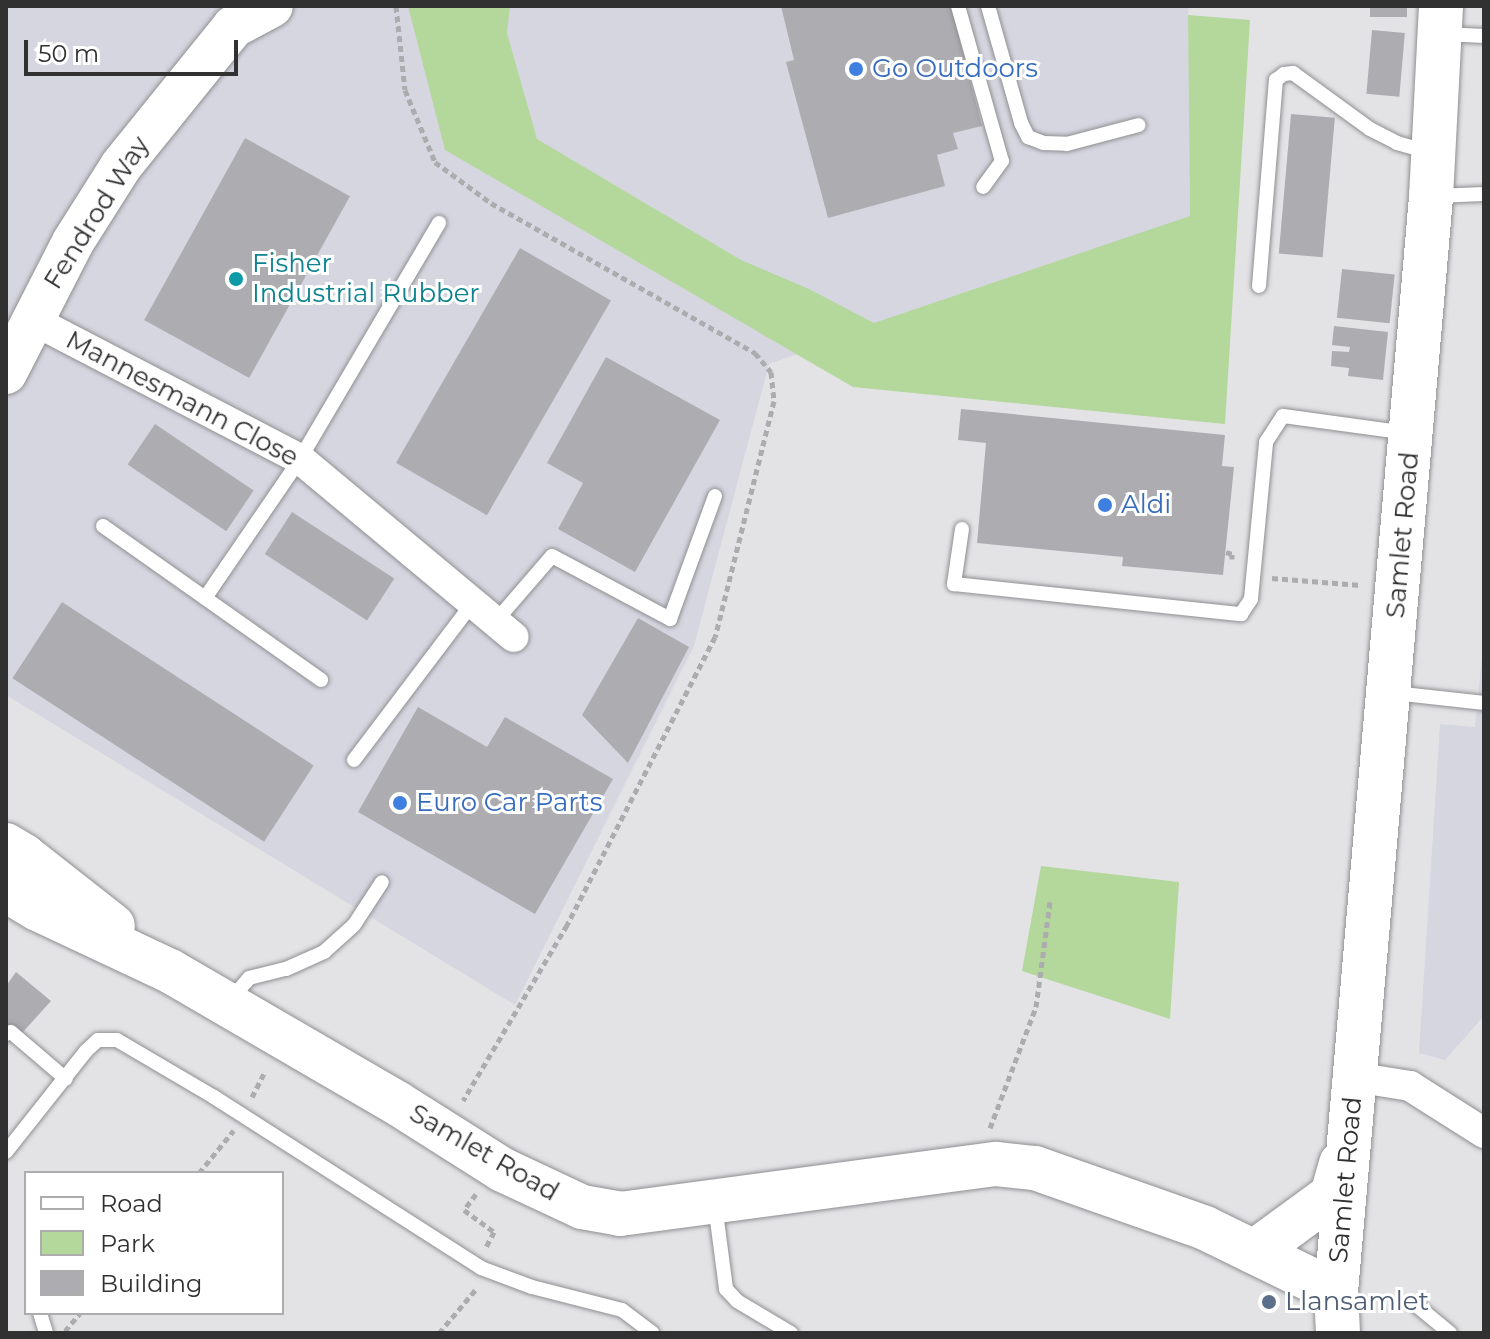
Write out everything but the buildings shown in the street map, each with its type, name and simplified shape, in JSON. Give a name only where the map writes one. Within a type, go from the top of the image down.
[{"type":"main road","name":"Samlet Road","points":[[1337,1312],[1354,1077],[1431,197],[1441,20]]},
{"type":"main road","name":"Samlet Road","points":[[6,845],[170,971],[397,1103],[503,1170],[582,1207],[620,1214],[714,1199],[996,1164],[1035,1168],[1205,1228],[1254,1252],[1337,1312]]},
{"type":"main road","name":"Samlet Road","points":[[6,890],[38,909],[170,971]]},
{"type":"main road","points":[[1254,1252],[1332,1195],[1350,1136]]},
{"type":"street","name":"Fendrod Way","points":[[6,373],[31,319],[121,166],[235,16],[272,6]]},
{"type":"street","name":"Mannesmann Close","points":[[31,319],[300,459],[494,621]]},
{"type":"street","points":[[1354,1077],[1410,1086],[1484,1133]]},
{"type":"lane","points":[[958,6],[1002,161],[983,187]]},
{"type":"lane","points":[[988,6],[1021,123],[1028,137],[1044,143],[1067,144],[1139,125]]},
{"type":"lane","points":[[1441,20],[1484,36]]},
{"type":"lane","points":[[1259,286],[1276,80],[1284,74],[1293,73],[1370,129],[1397,143],[1432,153]]},
{"type":"lane","points":[[1431,197],[1484,194]]},
{"type":"lane","points":[[205,598],[300,459],[439,223]]},
{"type":"lane","points":[[962,529],[954,584],[1241,614],[1251,599],[1266,442],[1283,416],[1411,434]]},
{"type":"lane","points":[[354,760],[494,621],[552,556],[670,619],[715,496]]},
{"type":"lane","points":[[103,526],[321,680]]},
{"type":"lane","points":[[1390,692],[1484,703]]},
{"type":"lane","points":[[226,1006],[249,978],[286,969],[324,952],[354,925],[382,882]]},
{"type":"lane","points":[[6,1034],[11,1032],[66,1079]]},
{"type":"lane","points":[[6,1152],[98,1040],[117,1040],[243,1115],[481,1268],[532,1287],[622,1310],[652,1333]]},
{"type":"lane","points":[[714,1199],[726,1289],[737,1301],[791,1333]]},
{"type":"lane","points":[[1416,1305],[1450,1333]]},
{"type":"path","points":[[396,6],[405,90],[435,162],[491,203],[755,353],[771,372],[774,401],[715,637],[567,925],[463,1101]]},
{"type":"path","points":[[1226,552],[1232,554],[1230,576],[1398,589]]},
{"type":"path","points":[[976,1167],[1036,1007],[1050,902]]},
{"type":"path","points":[[201,1171],[243,1115],[265,1071]]},
{"type":"path","points":[[439,1333],[477,1289],[482,1254],[494,1232],[464,1210],[480,1188]]},
{"type":"path","points":[[64,1333],[78,1315]]},
{"type":"shaded area","points":[[6,6],[1188,6],[1190,216],[769,364],[694,646],[515,1005],[6,695]]},
{"type":"shaded area","points":[[1484,635],[1484,1016],[1445,1060],[1419,1053],[1440,724],[1475,727]]},
{"type":"green space","points":[[408,6],[510,6],[507,33],[537,139],[741,260],[809,289],[874,323],[1190,216],[1188,15],[1250,20],[1225,424],[853,387],[445,150]]},
{"type":"green space","points":[[1041,866],[1179,882],[1170,1019],[1022,971]]},
{"type":"place","name":"Go Outdoors","points":[[856,69]]},
{"type":"place","name":"Fisher Industrial Rubber","points":[[236,279]]},
{"type":"place","name":"Aldi","points":[[1105,505]]},
{"type":"place","name":"Euro Car Parts","points":[[400,803]]},
{"type":"place","name":"Llansamlet","points":[[1269,1302]]}]
